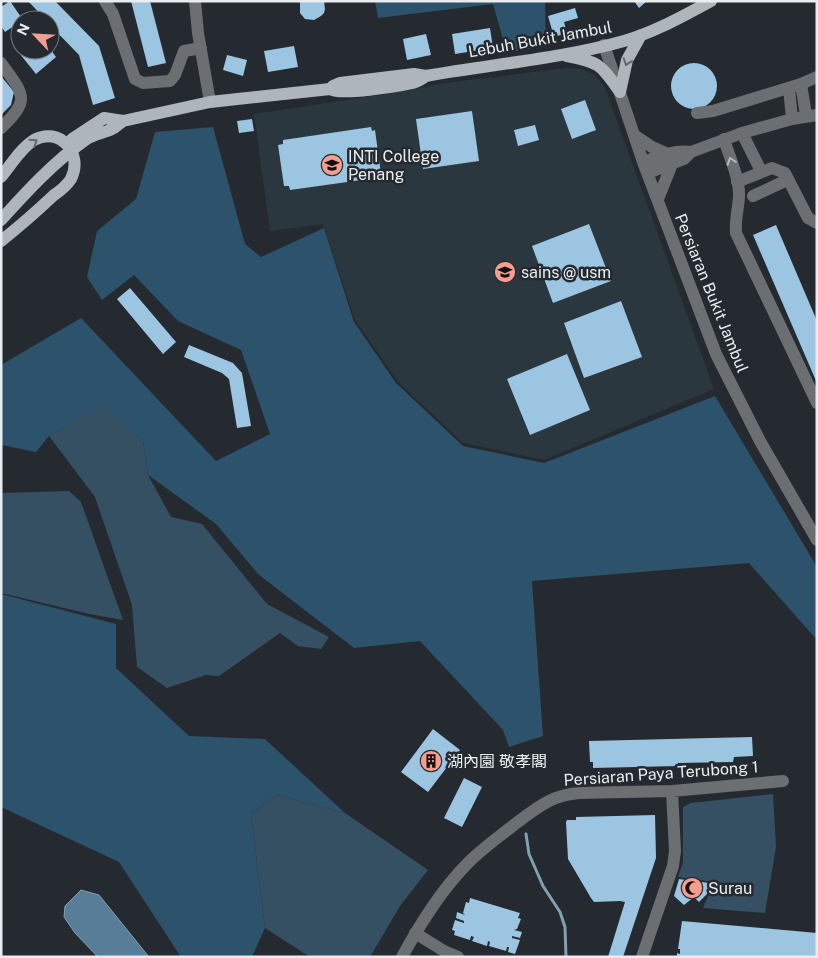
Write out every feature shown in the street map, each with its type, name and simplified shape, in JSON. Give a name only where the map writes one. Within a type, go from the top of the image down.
[{"type":"main road","name":"Lebuh Bukit Jambul","points":[[1,209],[67,143],[88,127],[104,118],[123,121],[210,102],[330,89],[333,92],[341,92],[414,83],[426,76],[561,55],[641,35],[711,1]]},
{"type":"main road","points":[[620,92],[627,60],[641,35]]},
{"type":"main road","points":[[561,55],[592,61],[606,73],[620,92]]},
{"type":"main road","name":"Lebuh Bukit Jambul","points":[[1,220],[27,191],[68,152],[87,138],[102,131],[113,129],[123,121]]},
{"type":"main road","points":[[1,178],[21,152],[33,140],[40,137],[50,136],[57,139],[68,146],[73,152],[75,165],[70,181],[20,226],[1,240]]},
{"type":"street","points":[[105,1],[113,14],[135,79],[143,83],[170,81],[175,75],[184,50],[200,48]]},
{"type":"street","points":[[194,1],[210,102]]},
{"type":"street","name":"Persiaran Bukit Jambul","points":[[604,45],[634,135],[716,354],[760,441],[817,540]]},
{"type":"street","points":[[1,63],[21,92],[22,103],[15,116],[1,128]]},
{"type":"street","points":[[697,113],[714,110],[789,88],[817,77]]},
{"type":"street","points":[[646,168],[670,159],[684,159],[691,152],[742,133],[812,115],[802,84]]},
{"type":"street","points":[[789,88],[792,119]]},
{"type":"street","points":[[742,133],[761,171]]},
{"type":"street","points":[[634,135],[670,159]]},
{"type":"street","points":[[724,140],[737,182],[739,196],[735,222],[736,233],[817,403]]},
{"type":"street","points":[[658,199],[670,159]]},
{"type":"street","points":[[737,182],[772,168],[785,173],[808,218],[817,223]]},
{"type":"street","points":[[753,196],[787,180]]},
{"type":"street","name":"Persiaran Paya Terubong 1","points":[[402,957],[415,933],[442,893],[466,864],[542,804],[554,798],[565,794],[672,791],[783,781]]},
{"type":"street","points":[[642,957],[673,866],[675,851],[672,791]]},
{"type":"street","points":[[415,933],[444,951],[458,957]]},
{"type":"shaded area","points":[[375,1],[545,1],[546,46],[507,53],[493,4],[378,18]]},
{"type":"shaded area","name":"sains @ usm","points":[[566,68],[583,69],[595,75],[605,88],[714,389],[544,460],[463,443],[399,383],[355,320],[323,224],[270,231],[254,114],[446,83]]},
{"type":"shaded area","points":[[213,127],[245,244],[261,257],[324,228],[354,322],[396,383],[463,446],[544,463],[715,396],[817,567],[817,640],[749,563],[532,581],[543,736],[509,747],[503,730],[420,641],[354,648],[258,574],[216,524],[148,475],[143,440],[104,405],[49,436],[36,452],[1,445],[1,365],[81,318],[216,461],[270,434],[241,350],[178,321],[134,275],[102,300],[87,277],[97,231],[136,199],[155,132]]},
{"type":"shaded area","points":[[104,404],[143,440],[148,475],[171,517],[202,524],[267,604],[329,637],[321,649],[298,646],[280,633],[219,676],[206,675],[167,688],[137,667],[132,605],[95,497],[49,436]]},
{"type":"shaded area","points":[[69,491],[81,502],[123,620],[1,593],[1,493]]},
{"type":"shaded area","points":[[1,594],[116,624],[116,668],[189,736],[265,739],[345,813],[277,795],[251,814],[265,928],[252,957],[181,957],[119,862],[1,807]]},
{"type":"shaded area","points":[[773,794],[776,847],[765,913],[703,908],[714,882],[678,877],[683,862],[683,807],[691,803]]},
{"type":"shaded area","points":[[277,795],[345,813],[428,870],[400,906],[370,957],[310,957],[265,928],[251,814]]},
{"type":"shaded area","points":[[81,890],[99,895],[149,957],[98,957],[75,933],[64,917],[65,906]]},
{"type":"building","points":[[10,1],[16,10],[10,10],[10,29],[5,32],[1,26],[1,7]]},
{"type":"building","points":[[28,1],[55,1],[99,46],[115,98],[93,105],[79,55],[60,35],[60,10],[37,10]]},
{"type":"building","points":[[131,1],[150,1],[166,63],[148,67]]},
{"type":"building","points":[[300,1],[324,1],[324,13],[314,20],[305,19],[300,13]]},
{"type":"building","points":[[634,1],[647,1],[639,8]]},
{"type":"building","points":[[575,8],[578,18],[564,22],[567,33],[554,37],[548,16]]},
{"type":"building","points":[[490,28],[493,48],[455,54],[452,34]]},
{"type":"building","points":[[426,34],[431,55],[407,60],[403,39]]},
{"type":"building","points":[[294,46],[298,67],[268,72],[264,51]]},
{"type":"building","points":[[227,55],[247,60],[243,76],[223,70]]},
{"type":"building","points":[[25,60],[52,60],[36,74]]},
{"type":"building","points":[[694,63],[707,67],[713,73],[717,86],[713,99],[707,105],[694,109],[681,105],[675,99],[671,86],[675,73],[681,67]]},
{"type":"building","points":[[1,76],[14,92],[11,105],[1,115]]},
{"type":"building","points":[[585,100],[596,130],[572,139],[561,109]]},
{"type":"building","points":[[472,111],[479,161],[423,169],[416,119]]},
{"type":"building","points":[[252,119],[254,131],[239,133],[237,121]]},
{"type":"building","points":[[535,125],[539,140],[518,146],[514,130]]},
{"type":"building","points":[[371,127],[372,131],[375,130],[381,174],[376,175],[376,178],[290,190],[289,186],[284,186],[278,145],[283,144],[283,140]]},
{"type":"building","points":[[589,224],[611,281],[553,303],[532,246]]},
{"type":"building","points":[[776,225],[817,321],[817,383],[753,235]]},
{"type":"building","points":[[130,288],[176,342],[163,354],[117,299]]},
{"type":"building","points":[[621,301],[642,357],[584,378],[564,323]]},
{"type":"building","points":[[189,345],[233,363],[242,373],[251,426],[237,428],[229,379],[222,373],[184,357]]},
{"type":"building","points":[[567,354],[590,410],[530,435],[507,379]]},
{"type":"building","name":"湖內園 敬孝閣","points":[[433,729],[460,750],[428,792],[401,772]]},
{"type":"building","points":[[752,737],[753,756],[734,757],[733,762],[678,763],[678,766],[593,768],[593,762],[590,762],[589,741]]},
{"type":"building","points":[[464,778],[482,787],[462,827],[444,818]]},
{"type":"building","points":[[655,815],[656,858],[623,957],[608,957],[625,902],[594,902],[591,898],[568,859],[566,822],[567,820],[576,820],[576,817]]},
{"type":"building","name":"Surau","points":[[679,879],[709,883],[707,894],[699,902],[694,897],[684,905],[674,896]]},
{"type":"building","points":[[470,898],[520,913],[518,918],[521,919],[517,929],[514,930],[522,932],[520,938],[512,936],[512,938],[520,940],[515,954],[508,952],[509,947],[507,947],[506,951],[489,946],[490,942],[488,941],[487,946],[472,941],[474,937],[471,936],[470,940],[454,935],[455,931],[452,930],[455,920],[464,923],[464,921],[456,918],[457,912],[465,915],[463,913],[466,902],[469,903]]},
{"type":"building","points":[[682,921],[817,933],[817,957],[677,957],[677,953],[680,954],[680,949],[678,949]]},
{"type":"waterway","points":[[526,834],[529,854],[543,886],[560,912],[565,927],[566,957]]},
{"type":"place","name":"INTI College Penang","points":[[332,165]]},
{"type":"place","name":"sains @ usm","points":[[505,272]]},
{"type":"place","name":"湖內園 敬孝閣","points":[[431,761]]},
{"type":"place","name":"Surau","points":[[692,888]]}]
